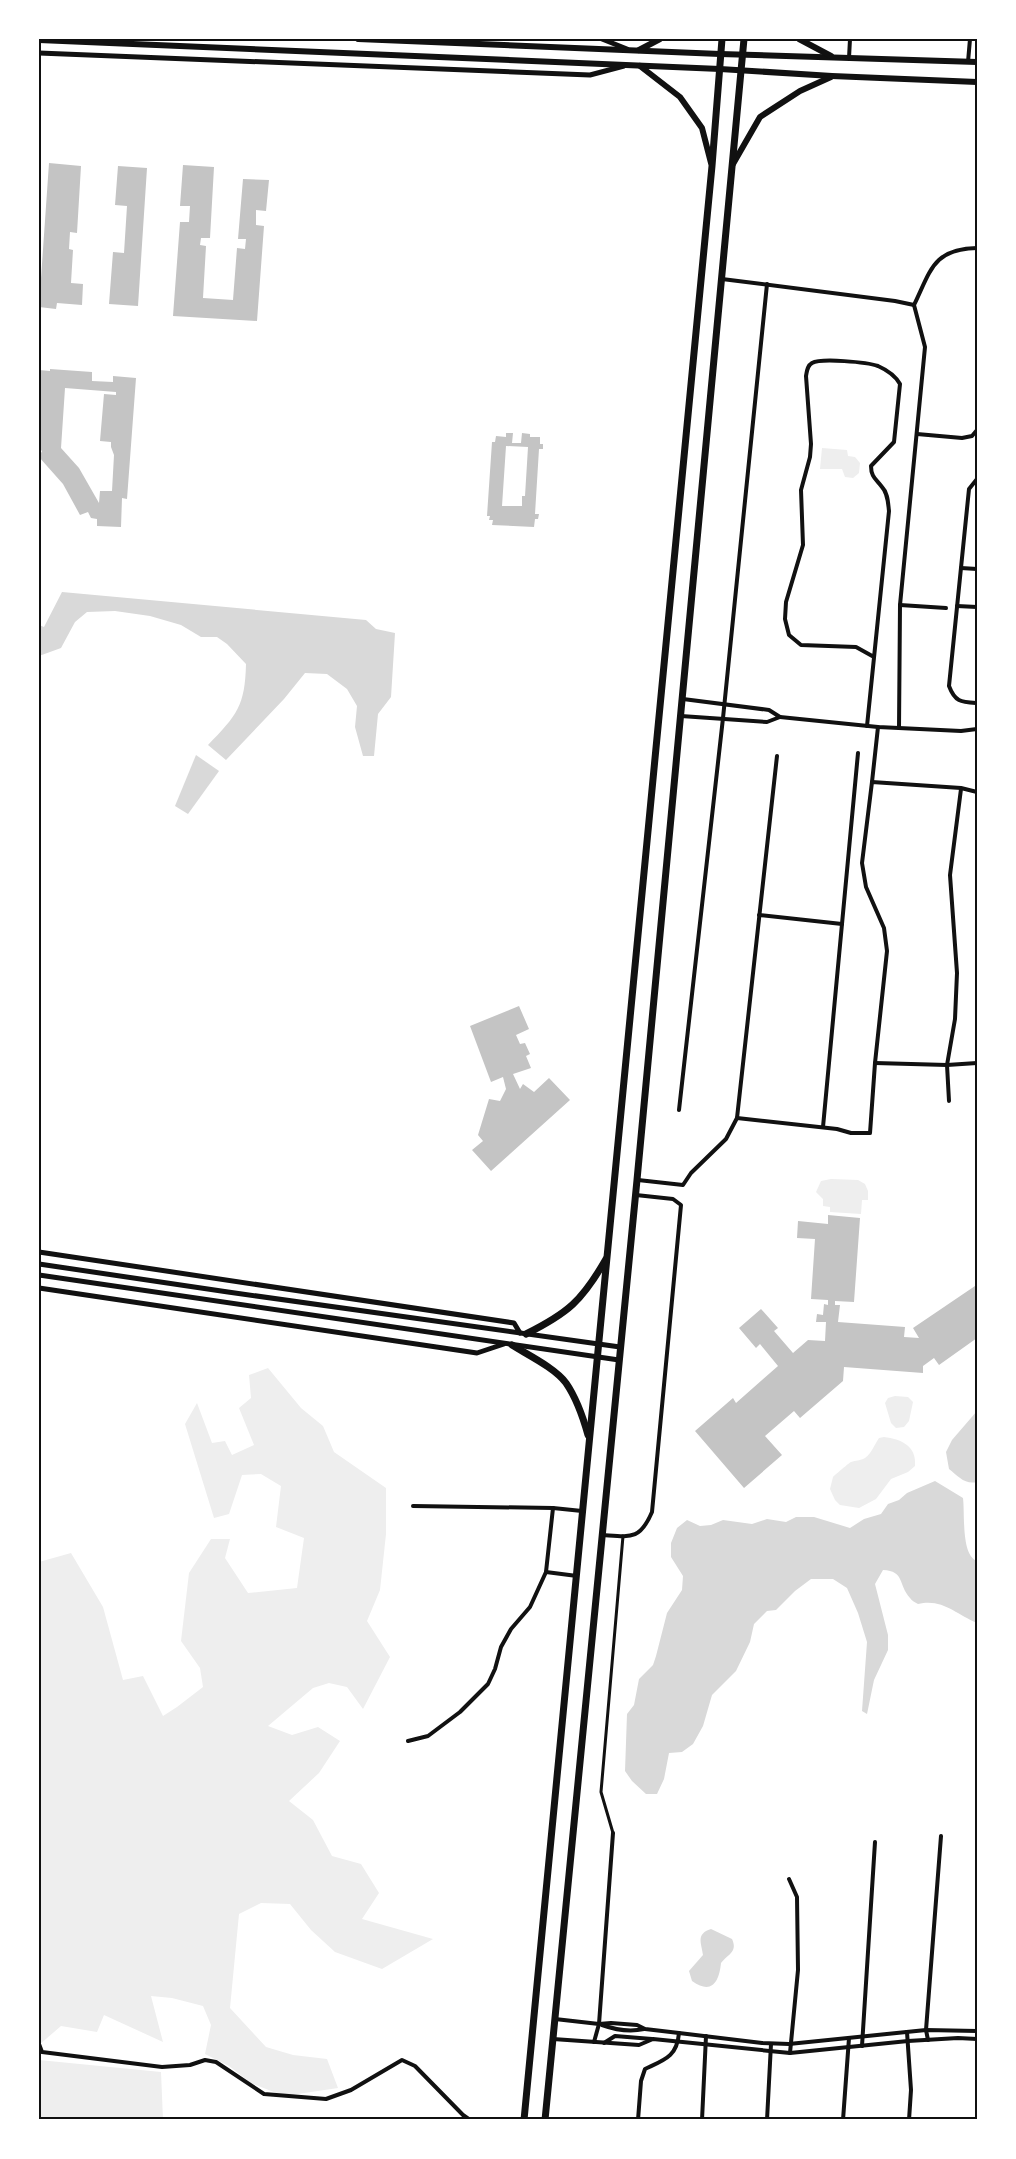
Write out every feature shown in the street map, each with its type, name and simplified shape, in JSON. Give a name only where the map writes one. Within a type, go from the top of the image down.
[{"type":"highway","points":[[524,2120],[712,166],[722,39]]},
{"type":"highway","points":[[545,2120],[636,1195],[744,39]]},
{"type":"highway","points":[[523,1334],[571,1308],[590,1287],[607,1257]]},
{"type":"highway","points":[[508,1345],[540,1361],[565,1382],[580,1408],[590,1440]]},
{"type":"main road","points":[[358,39],[977,62]]},
{"type":"main road","points":[[635,51],[660,39]]},
{"type":"main road","points":[[800,39],[834,58]]},
{"type":"main road","points":[[39,40],[151,42],[977,82]]},
{"type":"main road","points":[[640,65],[680,97],[702,128],[712,166]]},
{"type":"main road","points":[[732,165],[760,117],[800,91],[832,76]]},
{"type":"street","points":[[602,39],[635,51]]},
{"type":"street","points":[[849,58],[850,39]]},
{"type":"street","points":[[968,62],[970,39]]},
{"type":"street","points":[[39,53],[590,75],[627,65]]},
{"type":"street","points":[[899,728],[900,605],[925,347],[914,305],[933,267],[944,254],[958,248],[977,248]]},
{"type":"street","points":[[722,279],[914,305]]},
{"type":"street","points":[[679,1110],[725,705],[767,284]]},
{"type":"street","points":[[867,726],[889,511],[883,487],[876,482],[871,473],[871,466],[894,442],[900,384],[896,377],[876,366],[822,360],[808,367],[806,376],[811,444],[810,458],[801,490],[803,545],[786,602],[785,619],[789,635],[801,645],[856,647],[874,657]]},
{"type":"street","points":[[916,434],[962,438],[972,436],[977,430]]},
{"type":"street","points":[[977,478],[969,489],[949,686],[953,696],[962,702],[977,703]]},
{"type":"street","points":[[961,568],[977,569]]},
{"type":"street","points":[[900,605],[946,608]]},
{"type":"street","points":[[957,606],[977,608]]},
{"type":"street","points":[[682,699],[769,710],[780,717],[867,726],[961,731],[977,729]]},
{"type":"street","points":[[681,716],[767,722],[780,717]]},
{"type":"street","points":[[737,1118],[823,1127],[851,1133],[870,1133],[875,1063],[888,951],[884,927],[866,887],[862,863],[878,727]]},
{"type":"street","points":[[823,1127],[858,753]]},
{"type":"street","points":[[637,1180],[683,1185],[691,1173],[726,1139],[737,1118],[777,756]]},
{"type":"street","points":[[872,782],[961,788],[977,792]]},
{"type":"street","points":[[949,1101],[947,1065],[956,1019],[957,973],[950,874],[961,788]]},
{"type":"street","points":[[759,915],[842,924]]},
{"type":"street","points":[[875,1063],[977,1064]]},
{"type":"street","points":[[603,1535],[629,1537],[645,1528],[652,1512],[681,1205],[673,1199],[636,1195]]},
{"type":"street","points":[[39,1252],[514,1323],[523,1334]]},
{"type":"street","points":[[39,1264],[620,1347]]},
{"type":"street","points":[[39,1275],[619,1360]]},
{"type":"street","points":[[39,1288],[477,1353],[508,1345]]},
{"type":"street","points":[[413,1506],[554,1508],[583,1511]]},
{"type":"street","points":[[408,1741],[428,1736],[460,1712],[488,1684],[501,1647],[511,1629],[530,1607],[546,1572],[554,1508]]},
{"type":"street","points":[[594,2042],[599,2024],[613,1833],[601,1792],[623,1536]]},
{"type":"street","points":[[546,1572],[577,1575]]},
{"type":"street","points":[[928,2040],[926,2030],[941,1836]]},
{"type":"street","points":[[862,2046],[875,1842]]},
{"type":"street","points":[[789,1879],[797,1896],[798,1970],[789,2044],[790,2054]]},
{"type":"street","points":[[555,2019],[635,2031],[645,2029],[771,2044],[926,2030],[977,2031]]},
{"type":"street","points":[[907,2032],[911,2090],[909,2120]]},
{"type":"street","points":[[638,2120],[641,2081],[645,2069],[667,2059],[678,2041],[679,2033]]},
{"type":"street","points":[[553,2039],[604,2043],[615,2036],[790,2054],[908,2041],[977,2039]]},
{"type":"street","points":[[702,2120],[706,2036]]},
{"type":"street","points":[[843,2120],[849,2038]]},
{"type":"street","points":[[39,2044],[42,2052],[162,2067],[190,2065],[205,2060],[216,2062],[264,2094],[326,2099],[351,2090],[402,2060],[415,2066],[470,2120]]},
{"type":"street","points":[[767,2120],[771,2044]]},
{"type":"shaded area","points":[[822,448],[847,450],[848,456],[855,457],[860,463],[859,473],[853,478],[845,477],[842,469],[820,469]]},
{"type":"shaded area","points":[[62,592],[366,620],[376,629],[395,633],[391,697],[378,714],[374,756],[363,756],[355,727],[357,706],[347,689],[327,674],[305,673],[284,699],[226,760],[208,745],[226,726],[237,709],[244,690],[246,664],[227,644],[217,637],[201,637],[181,625],[150,616],[115,611],[87,612],[75,622],[61,648],[39,656],[39,625],[44,627]]},
{"type":"shaded area","points":[[196,755],[219,771],[188,814],[175,806]]},
{"type":"shaded area","points":[[858,1180],[865,1184],[868,1200],[862,1200],[861,1214],[830,1212],[830,1207],[823,1206],[823,1199],[816,1192],[821,1181]]},
{"type":"shaded area","points":[[268,1368],[301,1408],[323,1426],[334,1452],[386,1488],[386,1534],[380,1590],[367,1621],[390,1657],[363,1709],[347,1687],[329,1683],[313,1688],[268,1726],[292,1735],[318,1727],[340,1741],[319,1773],[289,1801],[313,1820],[332,1856],[361,1864],[379,1893],[362,1919],[433,1939],[382,1969],[335,1952],[311,1930],[290,1904],[261,1903],[239,1914],[230,2008],[266,2047],[293,2055],[327,2059],[338,2088],[284,2096],[251,2083],[229,2066],[205,2054],[211,2025],[203,2006],[172,1998],[151,1996],[163,2042],[104,2015],[97,2032],[61,2026],[39,2045],[39,1562],[71,1553],[103,1607],[123,1680],[143,1676],[163,1716],[203,1687],[200,1668],[181,1641],[189,1573],[211,1539],[230,1539],[225,1558],[248,1593],[297,1588],[304,1538],[276,1527],[281,1486],[261,1474],[242,1475],[229,1514],[214,1518],[185,1424],[197,1403],[212,1443],[225,1441],[232,1455],[254,1445],[239,1408],[251,1398],[249,1375]]},
{"type":"shaded area","points":[[908,1397],[913,1402],[909,1421],[904,1427],[896,1428],[891,1423],[885,1403],[888,1398]]},
{"type":"shaded area","points":[[977,1411],[977,1482],[973,1483],[962,1479],[949,1469],[946,1452],[952,1440]]},
{"type":"shaded area","points":[[884,1437],[907,1445],[913,1453],[915,1466],[908,1472],[891,1479],[876,1499],[859,1508],[840,1505],[830,1489],[833,1477],[851,1462],[865,1458],[879,1438]]},
{"type":"shaded area","points":[[935,1481],[963,1498],[966,1543],[968,1551],[977,1561],[977,1623],[942,1605],[918,1604],[906,1593],[895,1573],[883,1570],[875,1584],[888,1635],[888,1650],[874,1680],[867,1714],[862,1711],[867,1642],[858,1613],[847,1588],[833,1579],[811,1579],[776,1610],[767,1611],[754,1624],[750,1642],[736,1671],[712,1695],[703,1726],[693,1744],[682,1752],[669,1753],[664,1779],[657,1794],[646,1794],[632,1781],[625,1771],[627,1714],[634,1705],[639,1679],[653,1665],[667,1613],[682,1590],[683,1576],[671,1557],[671,1543],[677,1528],[687,1520],[700,1526],[711,1525],[723,1520],[752,1524],[767,1519],[786,1522],[796,1517],[814,1517],[850,1528],[864,1519],[881,1514],[888,1504],[899,1500],[907,1493]]},
{"type":"shaded area","points":[[711,1929],[732,1939],[734,1947],[721,1963],[716,1981],[705,1987],[692,1981],[689,1971],[703,1955],[701,1937]]},
{"type":"shaded area","points":[[39,2060],[161,2072],[163,2120],[39,2120]]},
{"type":"building","points":[[49,163],[81,166],[77,233],[70,232],[69,249],[73,250],[71,283],[83,284],[82,305],[57,303],[56,309],[39,307]]},
{"type":"building","points":[[183,165],[214,167],[210,238],[201,238],[200,245],[206,246],[203,298],[233,300],[237,248],[245,249],[246,239],[238,239],[243,179],[269,180],[266,211],[256,210],[256,225],[264,226],[257,321],[173,316],[180,222],[189,222],[190,206],[180,206]]},
{"type":"building","points":[[118,166],[147,168],[138,306],[109,304],[113,252],[124,253],[127,206],[115,205]]},
{"type":"building","points":[[50,369],[92,372],[92,381],[113,382],[113,376],[136,378],[127,499],[122,498],[121,527],[97,526],[97,519],[91,518],[88,512],[80,515],[63,484],[39,457],[42,451],[39,448],[39,370],[50,371]],"holes":[[[65,388],[116,392],[116,395],[104,394],[100,441],[111,442],[114,455],[112,491],[100,491],[99,503],[79,468],[61,448]]]},
{"type":"building","points":[[506,433],[513,433],[512,443],[521,443],[522,433],[530,434],[530,437],[540,437],[540,444],[543,444],[543,449],[539,449],[535,514],[539,514],[538,519],[535,519],[534,527],[492,525],[493,520],[489,520],[490,516],[487,516],[492,442],[495,442],[496,436],[506,437]],"holes":[[[506,446],[528,447],[525,496],[522,496],[522,506],[502,506]]]},
{"type":"building","points":[[519,1006],[529,1029],[516,1035],[520,1044],[525,1043],[530,1054],[526,1056],[531,1068],[513,1074],[520,1089],[523,1084],[534,1092],[549,1078],[570,1100],[491,1171],[472,1150],[483,1141],[478,1135],[489,1099],[500,1101],[506,1089],[503,1077],[491,1082],[470,1026]]},
{"type":"building","points":[[828,1215],[860,1218],[854,1302],[835,1301],[835,1305],[840,1305],[838,1322],[905,1327],[904,1337],[919,1338],[913,1328],[975,1286],[977,1289],[977,1338],[939,1365],[934,1358],[923,1366],[923,1373],[844,1367],[843,1381],[800,1418],[794,1411],[765,1436],[782,1455],[744,1488],[695,1431],[733,1398],[736,1403],[778,1366],[760,1344],[756,1348],[739,1328],[761,1309],[778,1328],[774,1331],[793,1353],[808,1340],[825,1341],[826,1322],[816,1322],[817,1314],[823,1315],[824,1304],[828,1305],[828,1300],[811,1299],[815,1239],[797,1238],[798,1221],[828,1224]]}]
